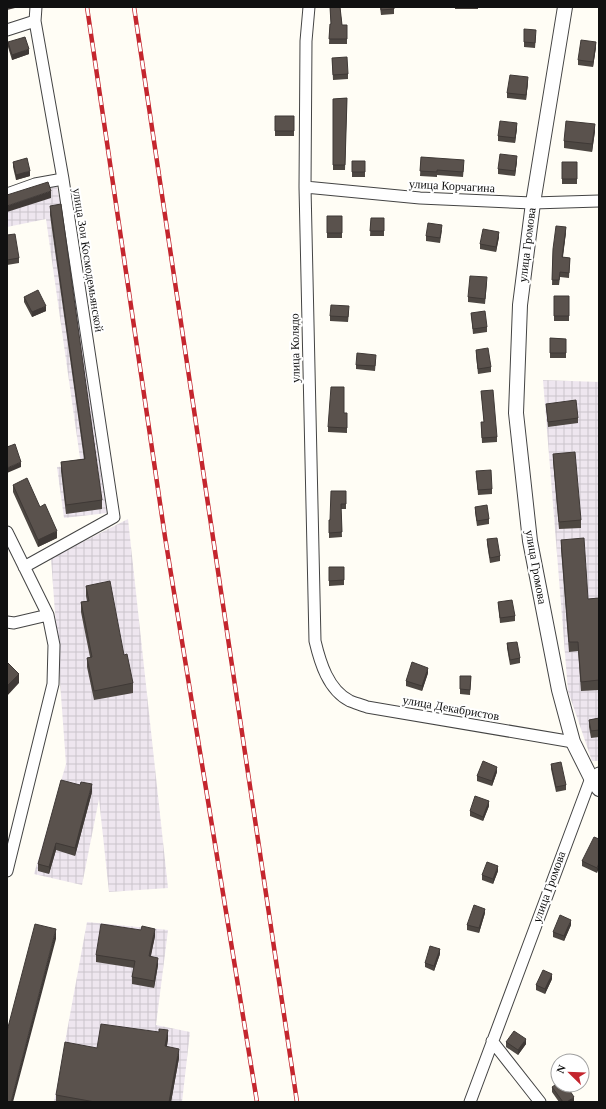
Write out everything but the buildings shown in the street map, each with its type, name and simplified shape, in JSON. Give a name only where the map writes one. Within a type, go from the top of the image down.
[{"type":"street","name":"улица Зои Космодемьянской","points":[[24,567],[114,517],[63,178],[35,21],[36,7]]},
{"type":"street","name":"улица Колядо","points":[[309,7],[306,41],[305,187],[315,640],[320,662],[332,685]]},
{"type":"street","name":"улица Громова","points":[[470,1102],[492,1041],[596,780],[573,742],[559,690],[530,541],[516,413],[520,305],[533,203],[565,7]]},
{"type":"street","points":[[7,30],[35,21]]},
{"type":"street","points":[[7,194],[35,184],[63,178]]},
{"type":"street","name":"улица Корчагина","points":[[305,187],[420,198],[533,203],[599,201]]},
{"type":"street","points":[[7,532],[48,615],[54,645],[53,684],[7,871]]},
{"type":"street","points":[[7,622],[14,623],[48,615]]},
{"type":"street","name":"улица Декабристов","points":[[332,685],[348,700],[368,707],[573,742]]},
{"type":"street","points":[[492,1041],[540,1102]]},
{"type":"shaded area","points":[[56,184],[63,211],[107,513],[64,518],[57,467],[81,465],[46,219],[7,227],[7,201]]},
{"type":"shaded area","points":[[543,380],[599,382],[599,761],[592,761],[568,691]]},
{"type":"shaded area","points":[[128,519],[168,888],[109,892],[99,799],[82,885],[34,874],[66,764],[51,558]]},
{"type":"shaded area","points":[[87,922],[168,930],[156,1025],[190,1032],[182,1102],[54,1102]]},
{"type":"railway","points":[[87,7],[165,537],[257,1102]]},
{"type":"railway","points":[[134,7],[297,1102]]}]
